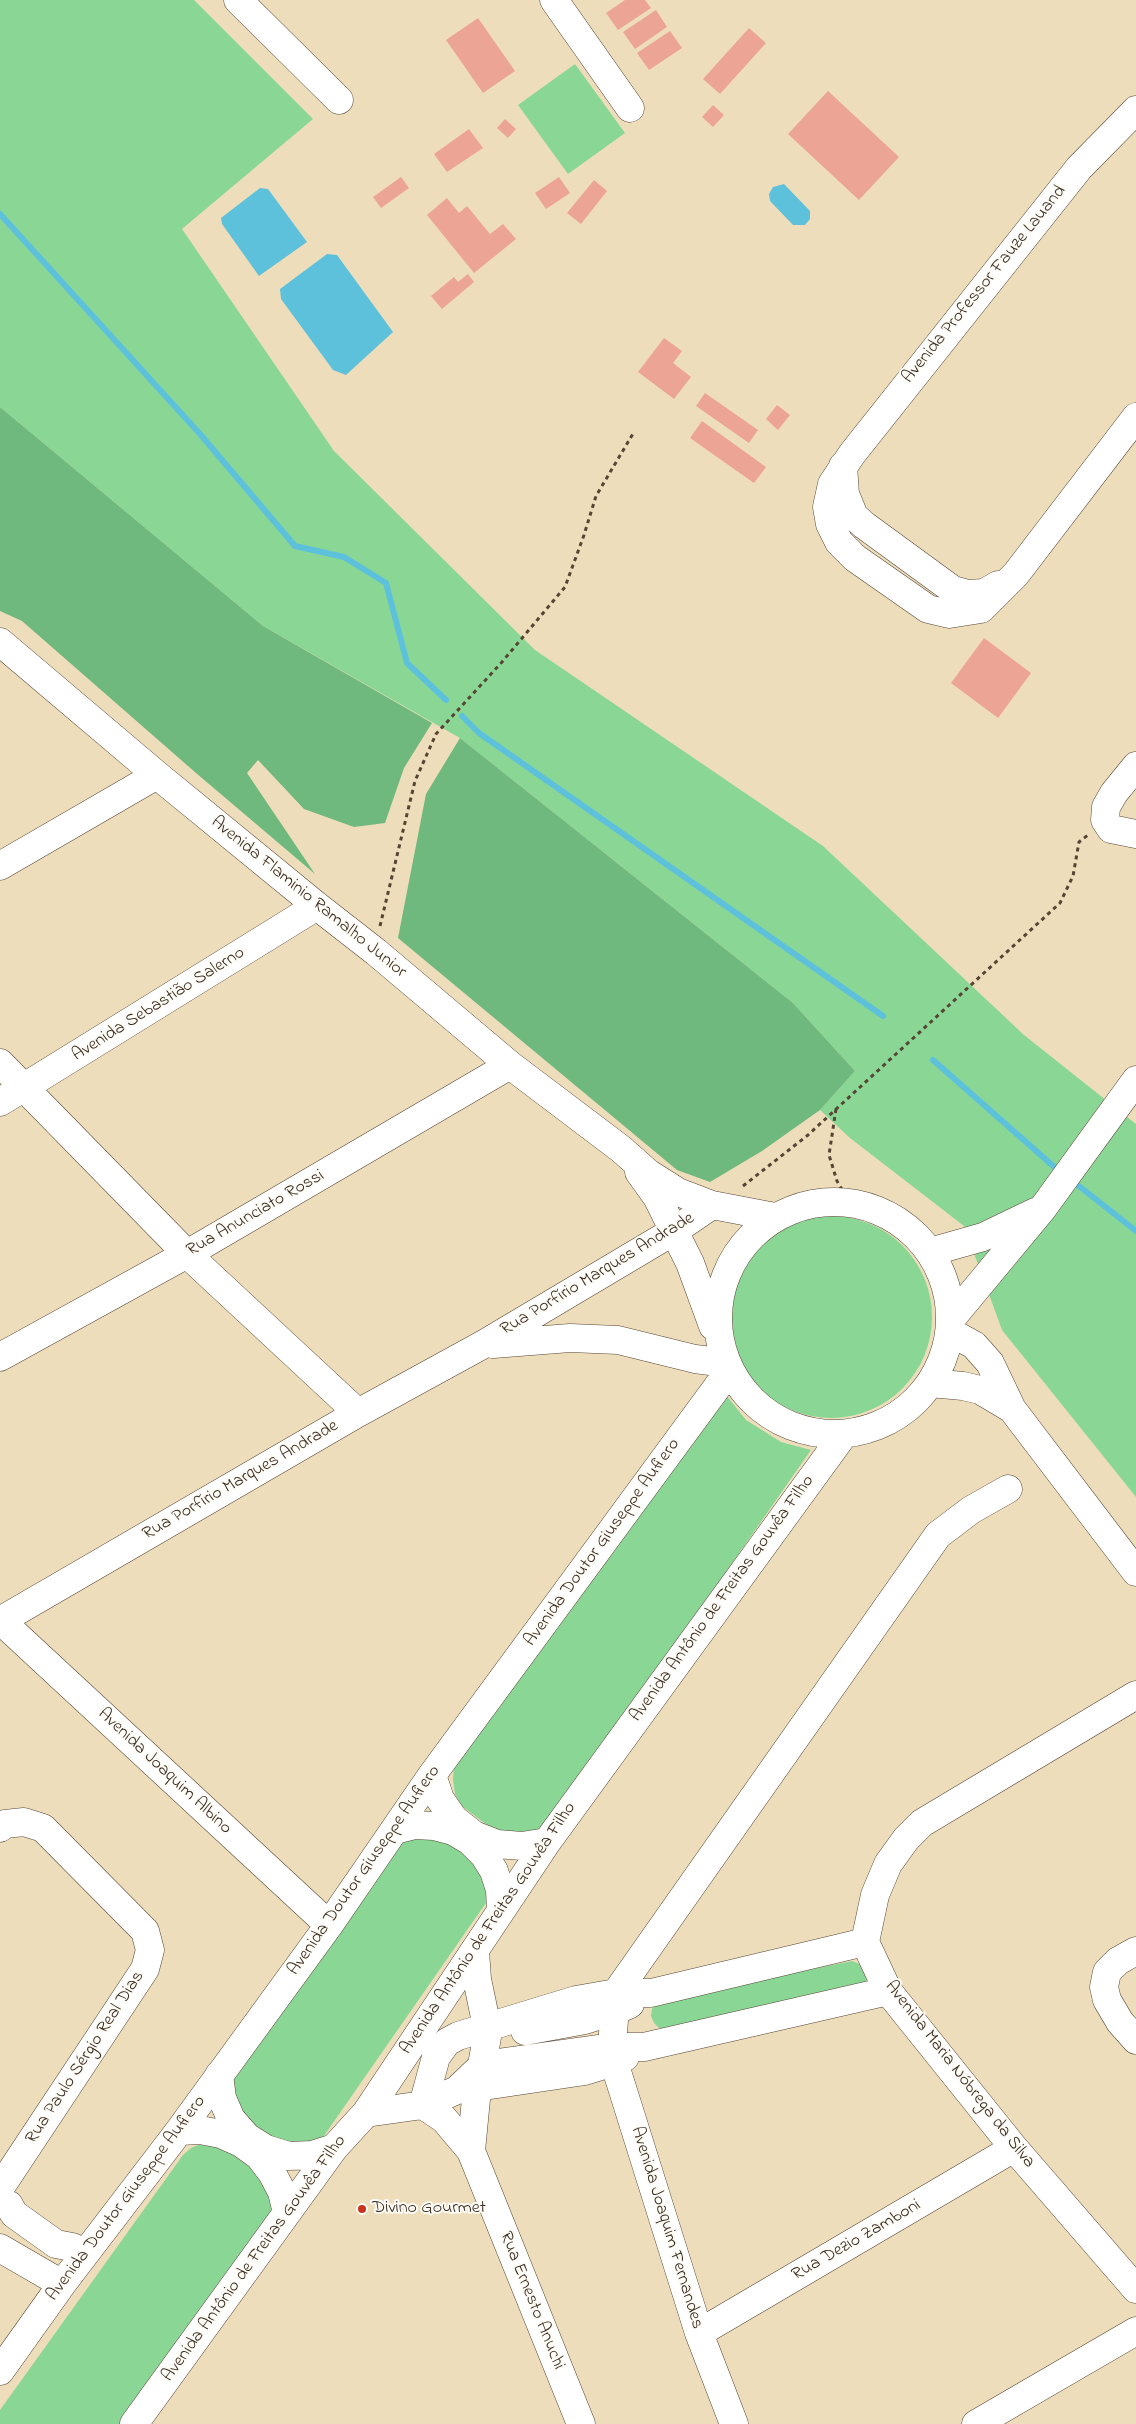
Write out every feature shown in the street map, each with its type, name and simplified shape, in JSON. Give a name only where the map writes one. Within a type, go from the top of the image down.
[{"type":"street","points":[[238,0],[340,100]]},
{"type":"street","points":[[554,0],[630,108]]},
{"type":"street","name":"Avenida Professor Fauze Lauand","points":[[1136,110],[1079,168],[927,356],[843,466],[832,484],[827,507],[830,524],[839,542],[855,558],[928,609],[949,614],[981,609],[1016,574],[1136,417]]},
{"type":"street","name":"Avenida Flaminio Ramalho Junior","points":[[0,643],[157,775],[376,952],[510,1065],[621,1149],[648,1173],[678,1192],[712,1205],[775,1217]]},
{"type":"street","points":[[1136,766],[1106,806],[1105,820],[1111,830],[1136,834]]},
{"type":"street","points":[[0,866],[157,775]]},
{"type":"street","name":"Avenida Sebastião Salerno","points":[[0,1102],[26,1088],[317,906]]},
{"type":"street","points":[[0,1063],[187,1254],[358,1413]]},
{"type":"street","name":"Rua Anunciato Rossi","points":[[0,1358],[187,1254],[510,1065]]},
{"type":"street","points":[[950,1326],[1046,1204],[1136,1080]]},
{"type":"street","name":"Avenida Flaminio Ramalho Junior","points":[[621,1149],[657,1197],[690,1263],[725,1359],[749,1398],[776,1419],[808,1431],[844,1434],[877,1426],[907,1409],[930,1384],[943,1359],[950,1326]]},
{"type":"street","points":[[725,1359],[717,1318],[719,1294],[727,1270],[739,1250],[755,1232],[775,1217],[798,1207],[824,1202],[850,1203],[886,1214],[910,1230],[930,1252],[946,1284],[950,1326],[974,1345],[990,1363],[1012,1409],[1136,1572]]},
{"type":"street","points":[[930,1252],[983,1237],[1046,1204]]},
{"type":"street","name":"Rua Porfírio Marques Andrade","points":[[0,1621],[358,1413],[484,1344],[674,1231],[712,1205]]},
{"type":"street","name":"Rua Porfírio Marques Andrade","points":[[484,1344],[528,1340],[618,1340],[695,1359],[725,1359]]},
{"type":"street","name":"Avenida Doutor Giuseppe Aufiero","points":[[0,2371],[62,2284],[78,2250],[179,2131],[329,1925],[432,1775],[725,1359]]},
{"type":"street","points":[[930,1384],[962,1386],[980,1390],[1012,1409]]},
{"type":"street","name":"Avenida Antônio de Freitas Gouvêa Filho","points":[[134,2424],[334,2148],[366,2113],[547,1842],[844,1434]]},
{"type":"street","points":[[615,2028],[938,1535],[970,1510],[1008,1489]]},
{"type":"street","name":"Avenida Joaquim Albino","points":[[0,1621],[329,1925]]},
{"type":"street","points":[[366,2113],[422,2105],[473,2081],[615,2028],[652,1993],[865,1942],[875,1895],[888,1864],[906,1839],[922,1823],[1136,1695]]},
{"type":"street","points":[[432,1775],[440,1799],[449,1813],[454,1820],[474,1835],[497,1844],[514,1846],[547,1842]]},
{"type":"street","name":"Rua Paulo Sérgio Real Dias","points":[[0,1828],[5,1824],[24,1822],[43,1828],[145,1931],[150,1950],[145,1969],[3,2198]]},
{"type":"street","points":[[395,1830],[415,1825],[434,1826],[453,1832],[470,1841],[484,1855],[494,1872],[500,1890],[501,1910]]},
{"type":"street","name":"Avenida Maria Nóbrega da Silva","points":[[865,1942],[888,1991],[1014,2148],[1136,2290]]},
{"type":"street","points":[[475,1950],[481,2033]]},
{"type":"street","points":[[1136,1951],[1118,1961],[1107,1972],[1104,1987],[1107,2000],[1120,2022],[1136,2040]]},
{"type":"street","points":[[422,2105],[436,2057],[447,2042],[481,2033],[576,2000],[644,2047],[888,1991]]},
{"type":"street","name":"Avenida Joaquim Fernandes","points":[[615,2028],[699,2334],[734,2424]]},
{"type":"street","name":"Rua Ernesto Anuchi","points":[[470,2151],[476,2099],[473,2081],[481,2033]]},
{"type":"street","points":[[219,2076],[222,2098],[231,2119],[247,2137],[266,2149],[289,2156],[312,2155],[334,2148]]},
{"type":"street","name":"Rua Ernesto Anuchi","points":[[422,2105],[444,2119],[470,2151],[581,2424]]},
{"type":"street","points":[[179,2131],[200,2130],[222,2134],[241,2143],[253,2152],[272,2173],[282,2192],[287,2213]]},
{"type":"street","name":"Rua Dezio Zamboni","points":[[699,2334],[1014,2148]]},
{"type":"street","points":[[3,2198],[14,2214],[56,2244],[78,2250]]},
{"type":"street","points":[[0,2248],[62,2284]]},
{"type":"street","points":[[976,2424],[1136,2331]]},
{"type":"path","points":[[376,952],[382,914],[415,781],[436,734],[502,662],[564,587],[584,535],[596,496],[634,432]]},
{"type":"path","points":[[712,1205],[745,1185],[808,1135],[883,1065],[919,1035],[1060,903],[1074,876],[1079,842]]},
{"type":"path","points":[[836,1109],[829,1155],[836,1181],[850,1203]]},
{"type":"green space","points":[[0,0],[194,0],[313,119],[182,229],[334,451],[535,650],[823,846],[1024,1035],[1136,1124],[1136,1497],[1002,1330],[964,1226],[850,1138],[820,1110],[855,1071],[793,1003],[460,738],[263,626],[0,407]]},
{"type":"green space","points":[[575,64],[625,133],[568,174],[518,105]]},
{"type":"green space","points":[[0,407],[263,626],[432,723],[404,768],[385,823],[354,827],[304,809],[258,760],[247,773],[315,874],[22,621],[0,611]]},
{"type":"green space","points":[[460,738],[793,1003],[855,1071],[820,1110],[762,1151],[710,1182],[677,1170],[398,938],[426,794]]},
{"type":"green space","points":[[831,1216],[851,1218],[870,1224],[887,1233],[909,1253],[924,1278],[930,1297],[932,1317],[930,1337],[924,1356],[915,1373],[895,1395],[870,1410],[851,1416],[831,1418],[811,1416],[792,1410],[775,1401],[753,1381],[738,1356],[732,1337],[730,1317],[732,1297],[738,1278],[747,1261],[767,1239],[792,1224],[811,1218]]},
{"type":"green space","points":[[722,1390],[746,1420],[781,1442],[811,1450],[546,1830],[505,1839],[462,1806],[455,1794],[454,1766]]},
{"type":"green space","points":[[436,1834],[481,1867],[488,1900],[319,2143],[296,2152],[236,2116],[230,2080],[396,1841]]},
{"type":"green space","points":[[852,1961],[864,1966],[867,1980],[863,1986],[667,2029],[659,2028],[651,2016],[652,2009],[656,2003],[663,1999]]},
{"type":"green space","points":[[201,2144],[222,2147],[266,2179],[275,2208],[123,2424],[0,2424],[0,2410],[183,2155],[191,2148]]},
{"type":"water","points":[[784,184],[810,211],[810,219],[805,225],[793,225],[770,201],[769,194],[773,187]]},
{"type":"water","points":[[260,188],[268,189],[307,242],[259,276],[222,224],[221,218]]},
{"type":"water","points":[[327,254],[337,255],[393,332],[346,375],[333,370],[281,299],[280,289]]},
{"type":"building","points":[[625,0],[645,0],[651,8],[618,30],[606,13]]},
{"type":"building","points":[[656,10],[667,27],[635,49],[623,32]]},
{"type":"building","points":[[478,18],[515,71],[483,93],[446,40]]},
{"type":"building","points":[[749,28],[766,43],[720,94],[703,79]]},
{"type":"building","points":[[670,31],[682,48],[649,70],[637,53]]},
{"type":"building","points":[[828,91],[899,157],[859,200],[788,134]]},
{"type":"building","points":[[713,105],[724,115],[713,127],[702,117]]},
{"type":"building","points":[[505,119],[516,129],[508,138],[497,128]]},
{"type":"building","points":[[469,129],[483,148],[447,172],[434,154]]},
{"type":"building","points":[[401,177],[409,188],[381,208],[373,197]]},
{"type":"building","points":[[559,177],[570,193],[546,209],[535,193]]},
{"type":"building","points":[[594,180],[607,191],[581,224],[567,213]]},
{"type":"building","points":[[447,198],[459,213],[467,206],[490,234],[503,224],[516,239],[474,273],[427,215]]},
{"type":"building","points":[[468,274],[474,282],[442,309],[431,296],[454,277],[458,282]]},
{"type":"building","points":[[664,338],[682,351],[673,363],[691,377],[674,399],[638,372]]},
{"type":"building","points":[[705,393],[758,430],[749,443],[696,406]]},
{"type":"building","points":[[777,405],[790,415],[778,430],[766,419]]},
{"type":"building","points":[[702,421],[766,467],[754,483],[690,438]]},
{"type":"building","points":[[984,638],[1031,673],[998,718],[951,683]]},
{"type":"waterway","points":[[0,214],[200,434],[295,546],[344,557],[386,583],[407,663],[446,700]]},
{"type":"waterway","points":[[462,716],[479,733],[883,1016]]},
{"type":"waterway","points":[[933,1060],[1060,1172]]},
{"type":"waterway","points":[[1070,1179],[1136,1231]]},
{"type":"place","name":"Divino Gourmet","points":[[362,2209]]}]
